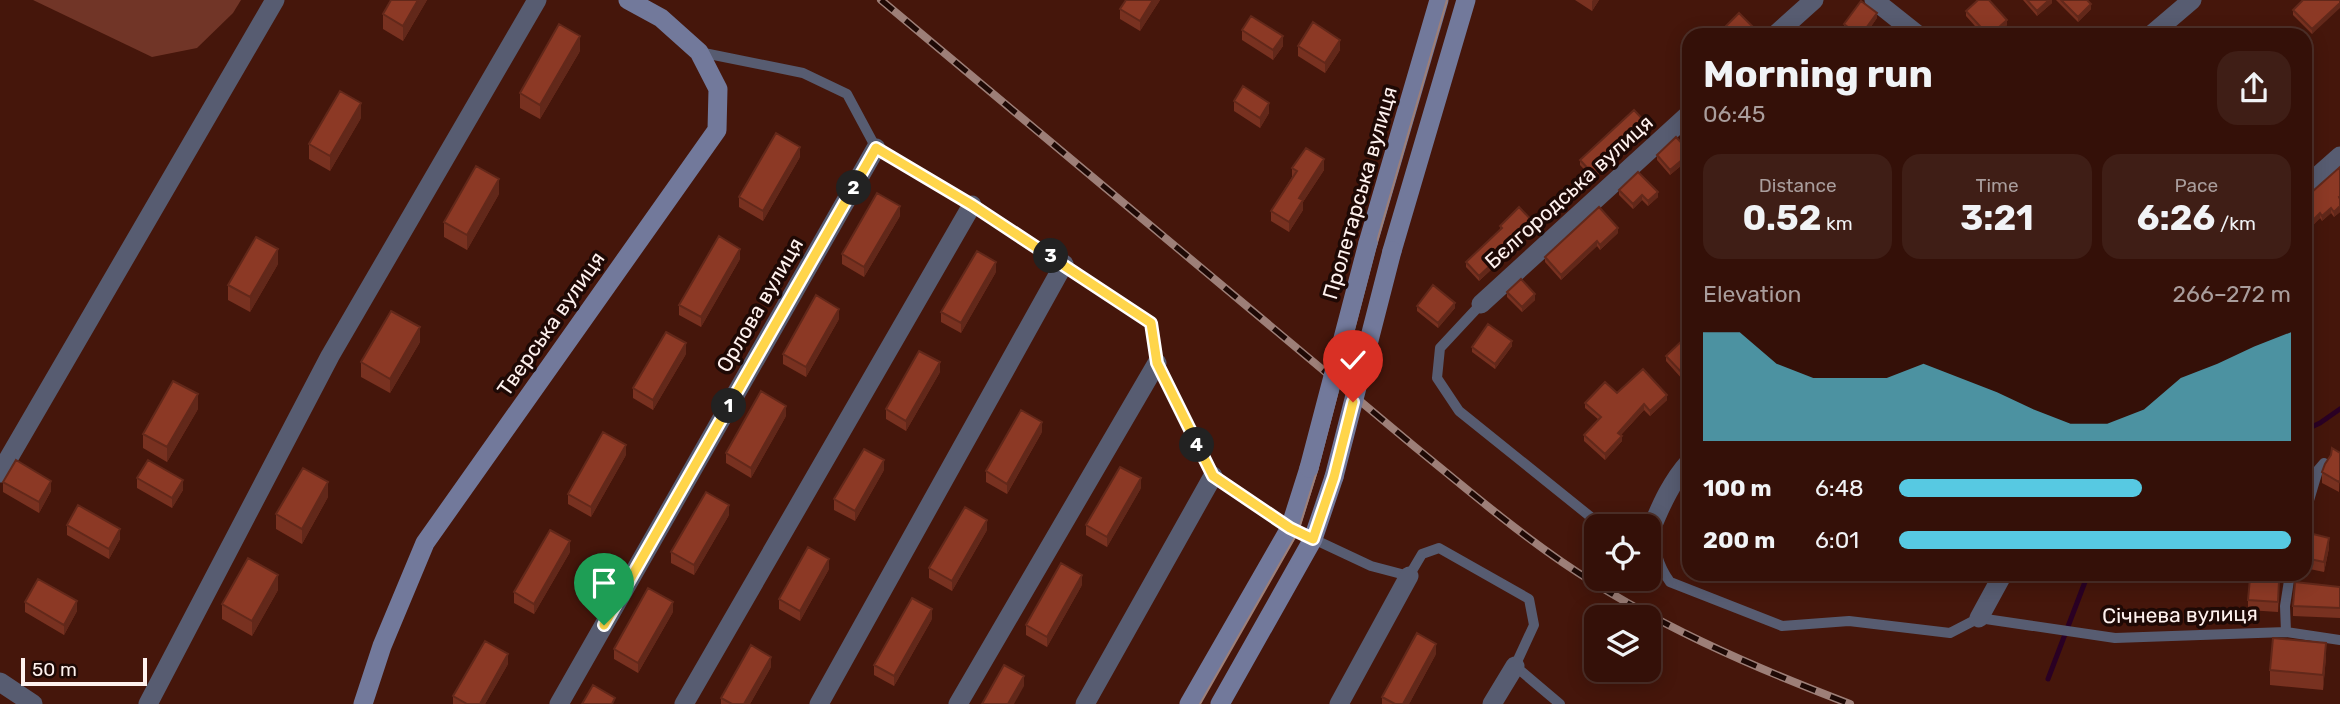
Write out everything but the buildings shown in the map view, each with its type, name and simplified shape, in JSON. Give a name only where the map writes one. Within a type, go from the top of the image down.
[{"type":"main road","name":"Тверська вулиця","points":[[363,704],[382,646],[425,543],[717,130],[718,89],[698,52],[661,18],[628,0]]},
{"type":"main road","name":"Пролетарська вулиця","points":[[1189,704],[1290,528],[1309,468],[1368,243],[1439,0]]},
{"type":"main road","points":[[1220,704],[1313,539],[1334,477],[1392,251],[1466,0]]},
{"type":"street","points":[[0,473],[275,0]]},
{"type":"street","points":[[148,704],[330,356],[537,0]]},
{"type":"street","points":[[1783,28],[1814,0]]},
{"type":"street","points":[[1874,0],[1909,28]]},
{"type":"street","points":[[2159,28],[2192,0]]},
{"type":"street","name":"Бєлгородська вулиця","points":[[1481,304],[1682,120]]},
{"type":"street","name":"Орлова вулиця","points":[[559,704],[876,148]]},
{"type":"street","points":[[2312,181],[2340,156]]},
{"type":"street","points":[[684,704],[972,205]]},
{"type":"street","points":[[819,704],[1064,264]]},
{"type":"street","points":[[958,704],[1157,363]]},
{"type":"street","points":[[1656,514],[1682,470]]},
{"type":"street","points":[[1085,704],[1213,476]]},
{"type":"street","points":[[1339,704],[1409,576]]},
{"type":"street","points":[[1979,618],[1999,581]]},
{"type":"street","points":[[1492,704],[1515,666]]},
{"type":"street","points":[[0,682],[33,704]]},
{"type":"lane","points":[[698,52],[803,73],[847,94],[876,148],[972,205],[1151,323],[1157,363],[1213,476],[1290,528],[1371,566],[1409,576],[1422,554],[1439,548],[1529,599],[1534,625],[1515,666],[1560,704]]},
{"type":"lane","points":[[1481,304],[1440,348],[1437,378],[1459,411],[1587,514]]},
{"type":"lane","points":[[2312,490],[2318,470],[2324,463]]},
{"type":"lane","points":[[1661,569],[1671,582],[1782,626],[1849,621],[1950,633],[1979,618]]},
{"type":"lane","points":[[2286,632],[2285,606],[2289,581]]},
{"type":"lane","name":"Січнева вулиця","points":[[1979,618],[2115,638],[2286,632],[2340,640]]},
{"type":"shaded area","points":[[33,0],[241,0],[233,13],[197,48],[152,57]]},
{"type":"waterway","points":[[2312,427],[2340,409]]},
{"type":"waterway","points":[[2048,679],[2085,581]]},
{"type":"tram line","points":[[1200,704],[1298,532],[1317,471],[1376,245],[1447,0]]},
{"type":"railway","points":[[881,0],[1415,447],[1543,549],[1630,605],[1666,624],[1738,658],[1850,704]]},
{"type":"route","points":[[604,625],[876,148],[972,205],[1151,323],[1157,363],[1213,476],[1290,528],[1313,539],[1334,477],[1353,402]]}]
